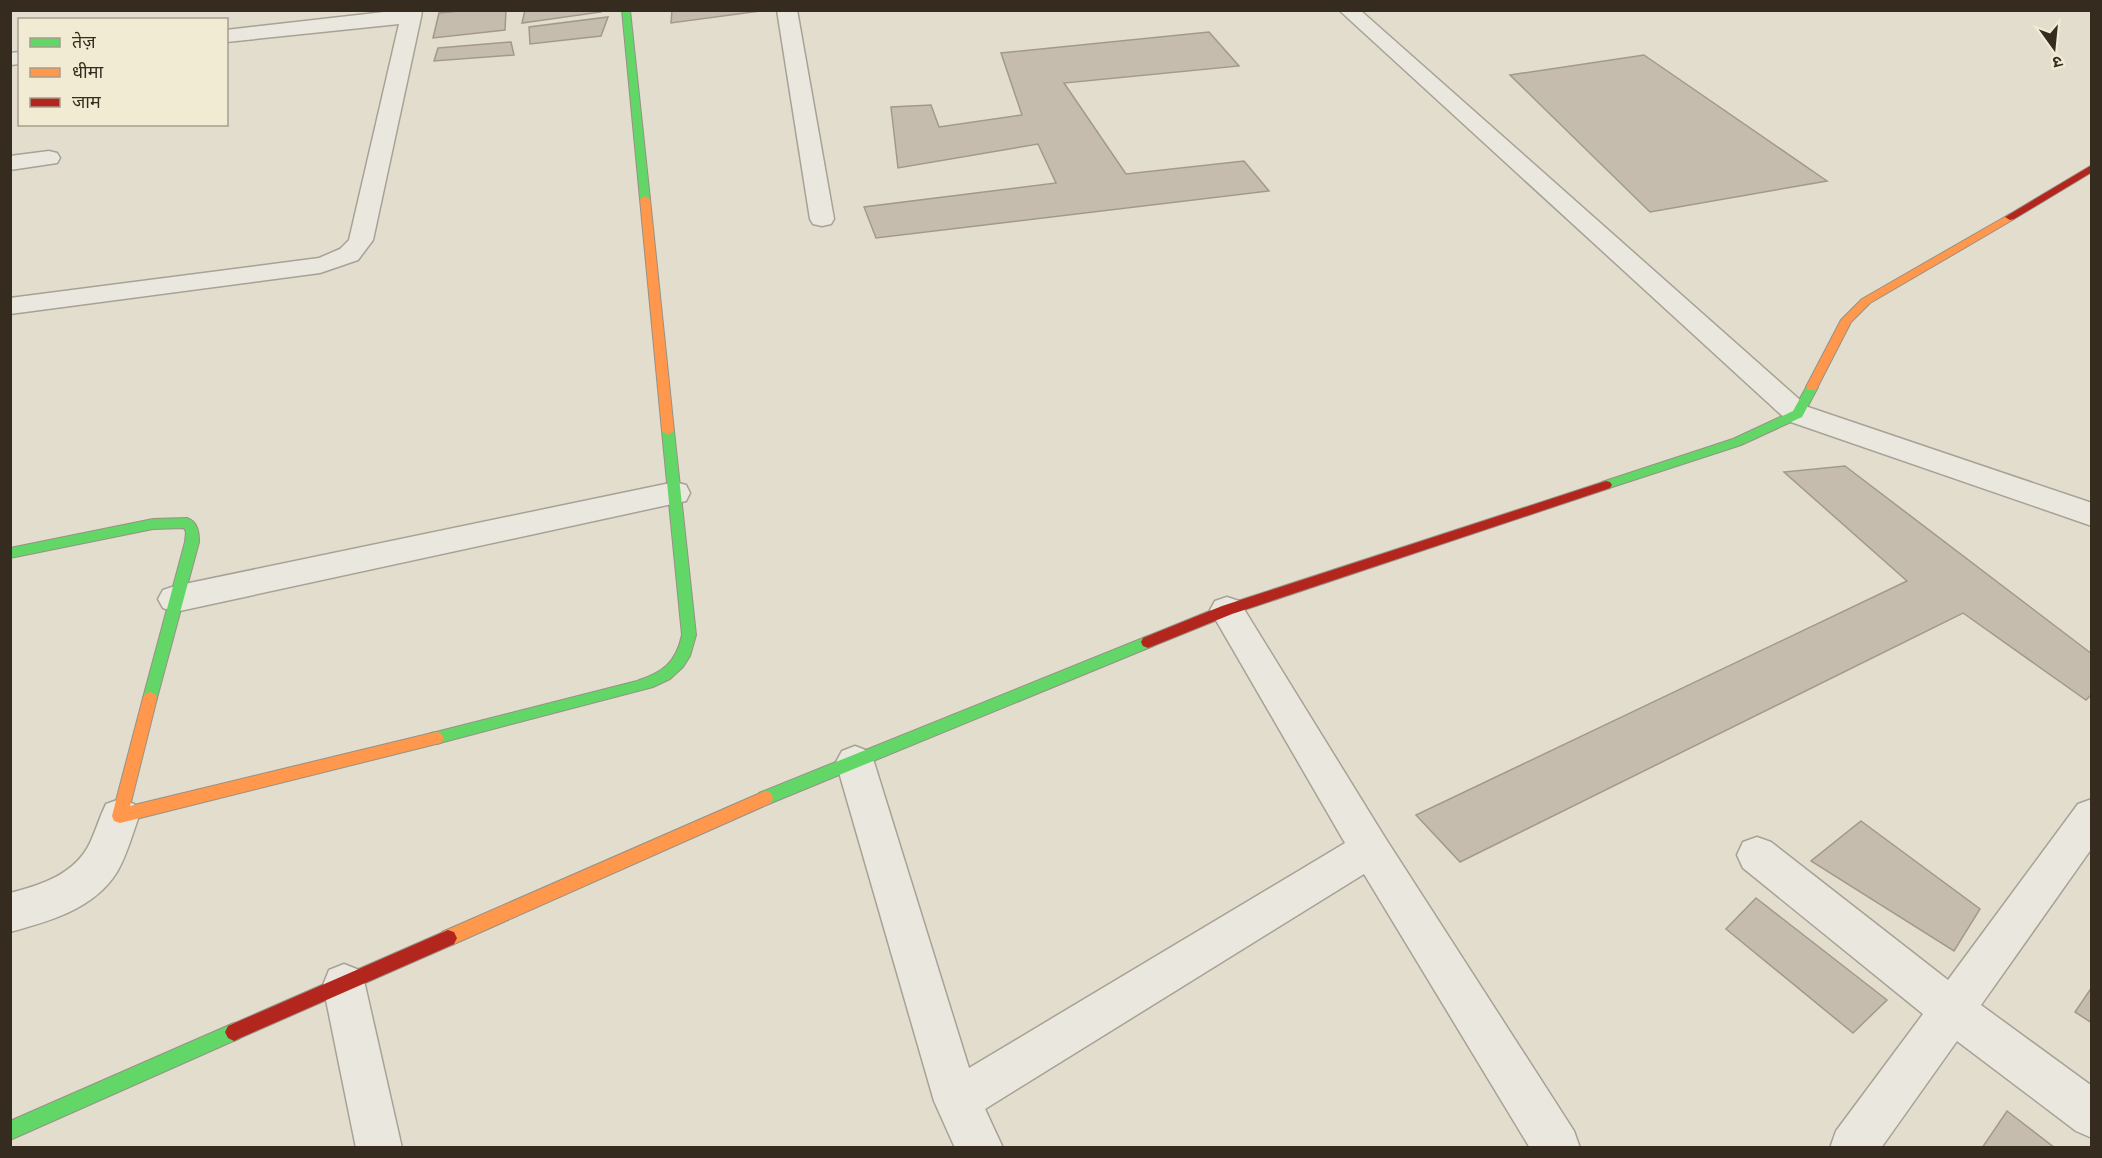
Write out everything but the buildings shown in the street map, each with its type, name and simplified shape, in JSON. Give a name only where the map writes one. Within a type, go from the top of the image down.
[{"type":"street","points":[[120,816],[603,696],[647,683],[667,674],[685,654],[690,635],[626,10]]},
{"type":"street","points":[[787,10],[822,219]]},
{"type":"street","points":[[1348,10],[1798,414],[2091,515]]},
{"type":"street","points":[[10,306],[320,265],[343,259],[356,251],[361,240],[412,14],[228,36]]},
{"type":"street","points":[[10,163],[49,158]]},
{"type":"street","points":[[10,1131],[789,788],[1227,610],[1737,442],[1798,414],[1846,320],[1866,301],[2091,168]]},
{"type":"street","points":[[175,599],[675,493]]},
{"type":"street","points":[[10,553],[153,524],[187,523],[193,531],[120,816],[102,860],[75,890],[52,901],[10,913]]},
{"type":"street","points":[[1227,610],[1370,849],[1557,1148]]},
{"type":"street","points":[[855,762],[957,1101],[980,1148]]},
{"type":"street","points":[[1853,1148],[2091,816]]},
{"type":"street","points":[[957,1101],[1370,849]]},
{"type":"street","points":[[1757,855],[1952,1010],[2091,1116]]},
{"type":"street","points":[[344,985],[380,1148]]},
{"type":"traffic: fast","points":[[626,10],[645,199]]},
{"type":"traffic: fast","points":[[1606,485],[1737,442],[1798,414],[1812,387]]},
{"type":"traffic: fast","points":[[436,738],[637,687],[665,675],[678,663],[687,646],[689,635],[668,431]]},
{"type":"traffic: fast","points":[[10,553],[153,524],[187,523],[193,531],[192,542],[150,698]]},
{"type":"traffic: fast","points":[[765,798],[1148,642]]},
{"type":"traffic: fast","points":[[10,1131],[234,1032]]},
{"type":"traffic: slow","points":[[645,199],[668,431]]},
{"type":"traffic: slow","points":[[1812,387],[1846,320],[1866,301],[2010,217]]},
{"type":"traffic: slow","points":[[150,698],[120,816],[436,738]]},
{"type":"traffic: slow","points":[[448,938],[765,798]]},
{"type":"traffic: jam","points":[[2010,217],[2092,168]]},
{"type":"traffic: jam","points":[[1148,642],[1227,610],[1606,485]]},
{"type":"traffic: jam","points":[[234,1032],[448,938]]}]
